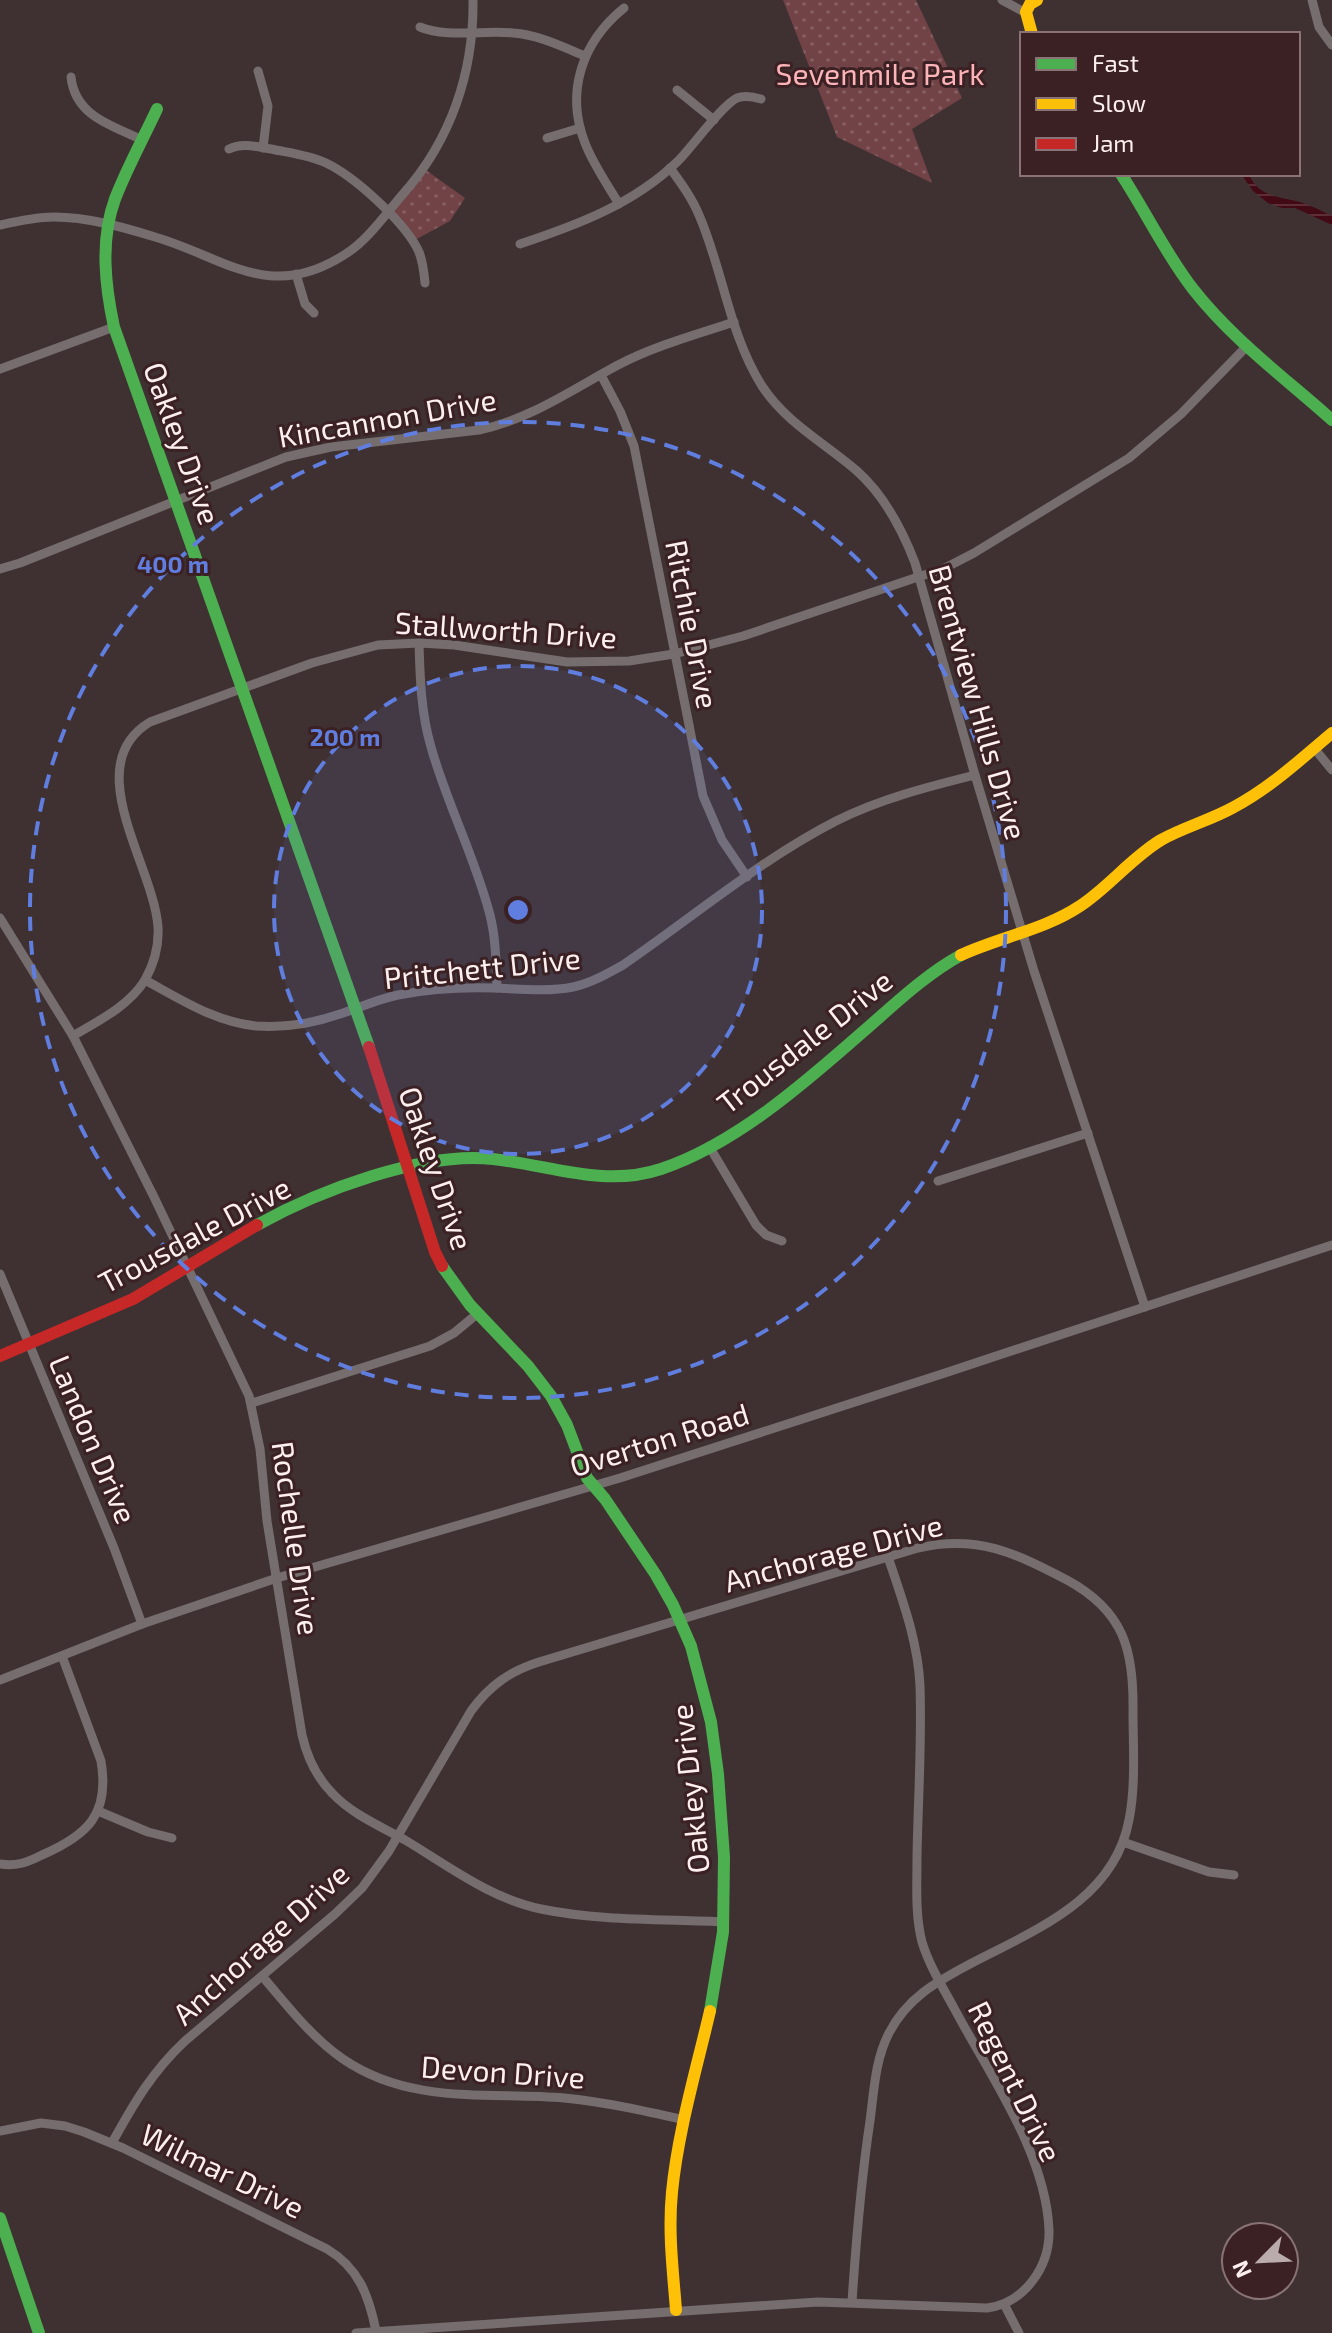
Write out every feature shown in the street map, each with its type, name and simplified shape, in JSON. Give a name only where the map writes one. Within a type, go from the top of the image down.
[{"type":"street","points":[[0,225],[55,217],[109,225],[173,243],[247,272],[268,276],[296,274],[321,266],[346,254],[387,212],[422,170],[449,124],[465,78],[473,31],[473,0]]},
{"type":"street","points":[[1002,0],[1026,12]]},
{"type":"street","points":[[1031,32],[1026,12],[1029,5],[1037,0]]},
{"type":"street","points":[[1312,0],[1319,27],[1332,45]]},
{"type":"street","points":[[619,204],[589,153],[580,128],[576,93],[585,56],[601,30],[624,8]]},
{"type":"street","points":[[420,27],[437,32],[473,31],[534,36],[585,56]]},
{"type":"street","points":[[258,71],[268,106],[263,148]]},
{"type":"street","points":[[71,77],[74,94],[86,111],[143,140]]},
{"type":"street","points":[[677,90],[714,120]]},
{"type":"street","points":[[520,244],[585,221],[619,204],[670,168],[727,105],[738,98],[761,99]]},
{"type":"street","name":"Oakley Drive","points":[[157,109],[115,199],[109,225],[105,282],[114,327],[357,1008],[430,1240],[442,1266],[477,1314],[528,1367],[554,1401],[569,1429],[584,1473],[650,1567],[680,1620],[704,1687],[713,1729],[725,1879],[724,1922],[709,2015],[674,2178],[670,2219],[676,2310]]},
{"type":"street","points":[[547,138],[580,128]]},
{"type":"street","points":[[229,149],[241,145],[301,155],[329,165],[357,184],[406,231],[423,266],[425,283]]},
{"type":"street","name":"Brentview Hills Drive","points":[[670,168],[686,190],[700,218],[750,365],[774,401],[797,425],[858,472],[885,503],[900,528],[918,577],[1022,932],[1145,1307]]},
{"type":"street","points":[[1122,176],[1172,258],[1198,294],[1248,345],[1332,420]]},
{"type":"street","points":[[296,274],[305,304],[314,313]]},
{"type":"street","name":"Kincannon Drive","points":[[0,569],[297,453],[497,426],[644,354],[734,322]]},
{"type":"street","points":[[0,369],[114,327]]},
{"type":"street","name":"Stallworth Drive","points":[[73,1036],[131,997],[145,980],[157,945],[157,921],[152,896],[120,794],[118,777],[121,758],[134,735],[150,722],[354,650],[388,644],[454,645],[567,662],[629,661],[674,654],[762,630],[943,569],[1129,458],[1181,414],[1248,345]]},
{"type":"street","name":"Ritchie Drive","points":[[601,375],[634,446],[707,810],[722,840],[747,877]]},
{"type":"street","points":[[419,643],[422,703],[427,731],[435,762],[490,914],[496,951],[497,988]]},
{"type":"street","name":"Trousdale Drive","points":[[0,1356],[126,1303],[241,1233],[286,1210],[336,1190],[408,1169],[447,1159],[476,1157],[581,1176],[622,1178],[660,1169],[709,1146],[801,1084],[942,966],[980,946],[1053,921],[1074,910],[1151,846],[1247,800],[1332,733]]},
{"type":"street","points":[[1314,748],[1332,770]]},
{"type":"street","name":"Pritchett Drive","points":[[145,980],[223,1019],[271,1027],[336,1016],[417,992],[561,988],[596,979],[623,965],[805,838],[860,810],[903,794],[975,775]]},
{"type":"street","name":"Rochelle Drive","points":[[0,918],[73,1036],[252,1403],[267,1521],[302,1735],[311,1763],[324,1784],[341,1802],[397,1836],[493,1891],[524,1905],[567,1913],[724,1922]]},
{"type":"street","points":[[938,1181],[1088,1133]]},
{"type":"street","points":[[709,1146],[756,1225],[766,1235],[782,1241]]},
{"type":"street","name":"Overton Road","points":[[0,1680],[142,1624],[277,1578],[777,1428],[1332,1245]]},
{"type":"street","name":"Landon Drive","points":[[0,1274],[114,1548],[142,1624]]},
{"type":"street","points":[[252,1403],[430,1346],[454,1333],[477,1314]]},
{"type":"street","name":"Anchorage Drive","points":[[112,2143],[138,2096],[160,2066],[352,1898],[380,1864],[466,1718],[497,1682],[528,1665],[918,1548],[944,1543],[983,1545],[1024,1559],[1092,1596],[1126,1641],[1133,1674],[1131,1802],[1123,1842],[1106,1875],[1080,1902],[939,1980],[904,2010],[890,2030],[880,2056],[861,2185],[852,2302]]},
{"type":"street","name":"Regent Drive","points":[[888,1557],[911,1626],[918,1665],[918,1914],[923,1946],[1021,2133],[1046,2207],[1049,2239],[1043,2264],[1027,2287],[1004,2304]]},
{"type":"street","points":[[0,1864],[21,1864],[66,1845],[84,1832],[98,1811],[103,1785],[101,1761],[62,1656]]},
{"type":"street","points":[[98,1811],[148,1832],[172,1838]]},
{"type":"street","points":[[1123,1842],[1209,1872],[1234,1875]]},
{"type":"street","name":"Devon Drive","points":[[262,1976],[299,2019],[336,2054],[370,2074],[401,2087],[457,2095],[589,2101],[685,2120]]},
{"type":"street","name":"Wilmar Drive","points":[[0,2131],[47,2123],[75,2129],[112,2143],[332,2252],[354,2271],[363,2285],[376,2331]]},
{"type":"street","points":[[0,2218],[39,2333]]},
{"type":"street","points":[[356,2333],[774,2303],[852,2302],[965,2309],[1004,2304],[1019,2333]]},
{"type":"green space","name":"Sevenmile Park","points":[[783,0],[916,0],[962,98],[912,129],[932,183],[837,137]]},
{"type":"green space","points":[[423,168],[465,198],[450,221],[413,241],[387,212]]},
{"type":"shaded area","points":[[1242,176],[1250,176],[1257,187],[1268,194],[1306,204],[1332,216],[1332,225],[1295,208],[1268,203],[1253,191]]},
{"type":"traffic: fast","points":[[157,109],[115,199],[107,230],[108,295],[114,327],[369,1047]]},
{"type":"traffic: fast","points":[[1122,176],[1173,261],[1208,307],[1332,420]]},
{"type":"traffic: fast","points":[[257,1225],[340,1187],[435,1161],[493,1159],[598,1176],[640,1174],[661,1169],[716,1144],[769,1109],[911,990],[961,955]]},
{"type":"traffic: fast","points":[[442,1266],[470,1305],[528,1366],[551,1396],[567,1425],[587,1478],[605,1499],[656,1575],[691,1646],[711,1722],[724,1857],[723,1932],[710,2011]]},
{"type":"traffic: fast","points":[[0,2218],[39,2333]]},
{"type":"traffic: slow","points":[[1031,32],[1026,12],[1030,4],[1037,0]]},
{"type":"traffic: slow","points":[[961,955],[1052,921],[1080,906],[1150,847],[1170,835],[1225,812],[1260,791],[1332,733]]},
{"type":"traffic: slow","points":[[676,2310],[671,2237],[672,2192],[683,2124],[710,2011]]},
{"type":"traffic: jam","points":[[369,1047],[442,1266]]},
{"type":"traffic: jam","points":[[0,1356],[133,1299],[257,1225]]}]
